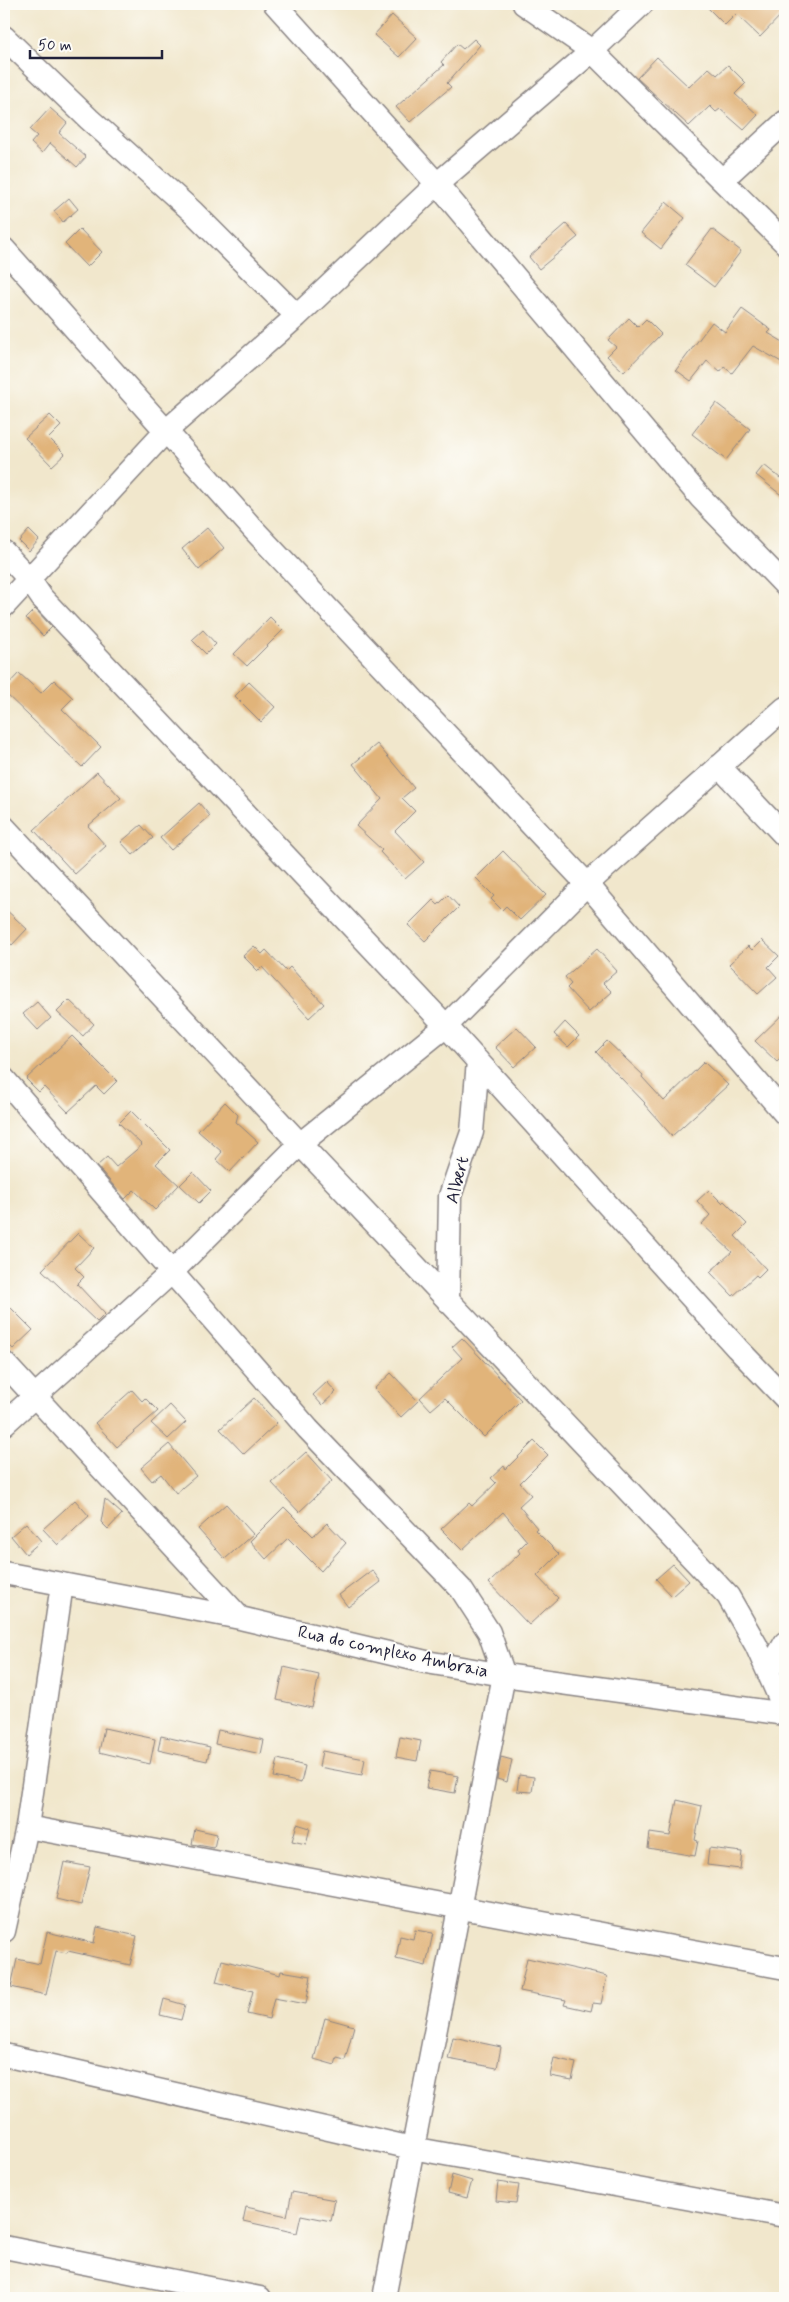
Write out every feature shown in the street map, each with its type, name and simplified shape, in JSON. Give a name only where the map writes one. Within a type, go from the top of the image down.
[{"type":"street","points":[[275,4],[437,184],[700,497],[785,585]]},
{"type":"street","points":[[524,4],[592,51],[785,243]]},
{"type":"street","points":[[4,606],[166,430],[297,316],[437,184],[592,51],[642,4]]},
{"type":"street","points":[[4,37],[88,119],[193,212],[297,316]]},
{"type":"street","points":[[722,180],[785,122]]},
{"type":"street","points":[[4,250],[327,609],[588,884],[785,1114]]},
{"type":"street","points":[[4,552],[29,579],[42,598],[446,1026],[737,1348],[785,1398]]},
{"type":"street","points":[[4,1424],[172,1272],[300,1144],[446,1026],[588,884],[785,708]]},
{"type":"street","points":[[719,766],[785,836]]},
{"type":"street","points":[[4,827],[300,1144],[728,1596],[768,1672],[785,1710]]},
{"type":"street","name":"Albert","points":[[448,1301],[450,1196],[472,1132],[478,1061]]},
{"type":"street","points":[[4,1079],[308,1429],[461,1589],[489,1632],[504,1675],[384,2298]]},
{"type":"street","points":[[4,1363],[240,1618]]},
{"type":"street","name":"Rua do complexo Ambraia","points":[[4,1573],[240,1618],[426,1662],[504,1675],[785,1714]]},
{"type":"street","points":[[4,1931],[27,1827],[62,1584]]},
{"type":"street","points":[[768,1672],[785,1643]]},
{"type":"street","points":[[27,1827],[785,1968]]},
{"type":"street","points":[[4,2055],[412,2148],[785,2216]]},
{"type":"street","points":[[4,2247],[260,2298]]},
{"type":"building","points":[[704,4],[785,4],[785,11],[760,37],[736,14],[725,25]]},
{"type":"building","points":[[392,15],[417,38],[399,57],[374,35]]},
{"type":"building","points":[[474,39],[480,45],[447,83],[451,87],[410,122],[396,107],[444,65],[441,62],[457,44],[463,49]]},
{"type":"building","points":[[657,57],[689,87],[709,68],[717,75],[728,65],[746,83],[735,94],[758,115],[744,130],[720,109],[716,112],[710,106],[689,126],[637,78]]},
{"type":"building","points":[[50,108],[67,123],[59,133],[86,157],[77,167],[50,143],[42,153],[31,143],[37,136],[30,130]]},
{"type":"building","points":[[69,198],[78,209],[63,222],[54,211]]},
{"type":"building","points":[[666,202],[685,218],[661,249],[641,233]]},
{"type":"building","points":[[566,224],[578,237],[539,269],[529,257]]},
{"type":"building","points":[[80,229],[102,252],[87,267],[65,244]]},
{"type":"building","points":[[712,229],[741,251],[714,287],[685,265]]},
{"type":"building","points":[[742,309],[771,330],[768,333],[785,343],[785,364],[753,346],[732,373],[724,367],[720,372],[707,361],[691,381],[676,370],[712,322],[725,332]]},
{"type":"building","points":[[629,318],[638,327],[646,319],[661,334],[624,372],[607,356],[616,347],[608,340]]},
{"type":"building","points":[[716,403],[750,429],[726,460],[692,434]]},
{"type":"building","points":[[50,415],[61,426],[49,438],[65,454],[52,466],[25,438]]},
{"type":"building","points":[[764,465],[785,482],[785,498],[756,475]]},
{"type":"building","points":[[207,528],[224,548],[199,570],[182,549]]},
{"type":"building","points":[[29,530],[39,540],[29,551],[19,541]]},
{"type":"building","points":[[35,609],[52,627],[43,636],[26,618]]},
{"type":"building","points":[[270,617],[283,630],[247,666],[234,654]]},
{"type":"building","points":[[203,630],[216,644],[206,654],[192,640]]},
{"type":"building","points":[[19,673],[41,693],[54,680],[73,698],[62,709],[101,747],[82,767],[4,692],[4,689]]},
{"type":"building","points":[[249,682],[275,707],[261,722],[235,696]]},
{"type":"building","points":[[377,744],[414,788],[402,798],[415,811],[395,831],[424,862],[405,879],[380,852],[382,850],[356,826],[382,799],[353,764]]},
{"type":"building","points":[[97,772],[121,798],[88,826],[106,846],[75,874],[34,830]]},
{"type":"building","points":[[199,803],[210,816],[171,850],[160,838]]},
{"type":"building","points":[[141,825],[153,838],[133,855],[121,842]]},
{"type":"building","points":[[503,851],[546,895],[520,920],[506,906],[502,910],[491,899],[494,896],[476,878]]},
{"type":"building","points":[[448,895],[459,907],[425,941],[408,925],[433,900],[438,905]]},
{"type":"building","points":[[4,908],[27,929],[12,945],[4,938]]},
{"type":"building","points":[[762,940],[779,956],[768,967],[777,977],[758,994],[729,964],[748,946],[752,950]]},
{"type":"building","points":[[254,946],[262,954],[266,950],[286,971],[290,967],[324,1004],[309,1018],[262,967],[258,971],[243,956]]},
{"type":"building","points":[[597,949],[617,971],[603,983],[612,992],[589,1012],[567,988],[571,984],[565,977]]},
{"type":"building","points":[[69,1000],[94,1024],[83,1036],[57,1012]]},
{"type":"building","points":[[37,1002],[51,1018],[38,1030],[23,1014]]},
{"type":"building","points":[[785,1012],[785,1054],[777,1062],[755,1041]]},
{"type":"building","points":[[565,1022],[579,1036],[568,1047],[554,1034]]},
{"type":"building","points":[[517,1027],[536,1047],[514,1067],[495,1047]]},
{"type":"building","points":[[72,1036],[117,1081],[104,1094],[96,1086],[68,1112],[44,1087],[39,1092],[26,1079]]},
{"type":"building","points":[[607,1041],[643,1075],[642,1077],[664,1101],[704,1062],[728,1085],[672,1136],[645,1103],[596,1052]]},
{"type":"building","points":[[225,1102],[238,1115],[236,1122],[258,1142],[230,1172],[216,1159],[222,1152],[198,1131]]},
{"type":"building","points":[[131,1111],[170,1150],[156,1164],[179,1185],[155,1210],[134,1190],[125,1199],[97,1166],[107,1157],[116,1167],[142,1145],[119,1123]]},
{"type":"building","points":[[193,1172],[211,1191],[199,1203],[180,1185]]},
{"type":"building","points":[[709,1190],[722,1203],[724,1201],[747,1224],[735,1236],[766,1269],[758,1277],[756,1275],[733,1296],[710,1272],[732,1252],[702,1224],[710,1215],[697,1201]]},
{"type":"building","points":[[78,1233],[94,1248],[75,1268],[84,1277],[77,1284],[105,1314],[97,1322],[42,1270]]},
{"type":"building","points":[[4,1301],[33,1330],[13,1349],[4,1340]]},
{"type":"building","points":[[462,1338],[521,1400],[484,1437],[445,1398],[431,1410],[420,1398],[462,1358],[452,1347]]},
{"type":"building","points":[[391,1373],[418,1401],[401,1417],[374,1389]]},
{"type":"building","points":[[327,1382],[336,1392],[322,1405],[313,1395]]},
{"type":"building","points":[[132,1390],[142,1401],[145,1398],[158,1411],[117,1447],[95,1423]]},
{"type":"building","points":[[254,1398],[277,1423],[244,1454],[220,1429]]},
{"type":"building","points":[[170,1405],[186,1422],[168,1439],[151,1423]]},
{"type":"building","points":[[534,1441],[548,1455],[520,1483],[531,1495],[519,1506],[537,1528],[535,1530],[559,1554],[537,1576],[558,1598],[529,1625],[489,1583],[520,1553],[518,1550],[527,1541],[503,1512],[462,1550],[441,1529],[469,1503],[472,1506],[496,1483],[491,1478],[504,1466],[506,1469]]},
{"type":"building","points":[[169,1444],[196,1476],[176,1493],[161,1474],[152,1481],[141,1468]]},
{"type":"building","points":[[306,1452],[332,1481],[299,1512],[272,1483]]},
{"type":"building","points":[[105,1499],[122,1514],[108,1529],[101,1522]]},
{"type":"building","points":[[75,1500],[89,1516],[58,1545],[43,1529]]},
{"type":"building","points":[[226,1504],[253,1534],[225,1559],[198,1529]]},
{"type":"building","points":[[284,1507],[313,1536],[327,1523],[346,1543],[321,1571],[288,1538],[266,1559],[250,1541]]},
{"type":"building","points":[[26,1523],[41,1541],[26,1554],[11,1536]]},
{"type":"building","points":[[673,1564],[689,1581],[672,1596],[656,1579]]},
{"type":"building","points":[[372,1570],[381,1582],[348,1607],[339,1595]]},
{"type":"building","points":[[284,1667],[319,1675],[312,1708],[277,1700]]},
{"type":"building","points":[[104,1728],[155,1739],[150,1764],[99,1752]]},
{"type":"building","points":[[218,1730],[264,1740],[261,1754],[215,1744]]},
{"type":"building","points":[[161,1736],[210,1747],[207,1761],[158,1750]]},
{"type":"building","points":[[400,1737],[421,1741],[417,1761],[396,1757]]},
{"type":"building","points":[[322,1751],[365,1759],[362,1775],[319,1767]]},
{"type":"building","points":[[501,1757],[512,1760],[507,1782],[497,1779]]},
{"type":"building","points":[[278,1759],[305,1766],[301,1783],[274,1777]]},
{"type":"building","points":[[430,1771],[458,1776],[455,1793],[426,1788]]},
{"type":"building","points":[[519,1775],[534,1777],[532,1792],[517,1791]]},
{"type":"building","points":[[677,1800],[702,1806],[695,1840],[698,1841],[695,1856],[648,1848],[650,1833],[670,1836]]},
{"type":"building","points":[[297,1824],[310,1828],[306,1844],[292,1841]]},
{"type":"building","points":[[195,1829],[217,1834],[214,1848],[192,1844]]},
{"type":"building","points":[[709,1848],[742,1852],[740,1869],[707,1865]]},
{"type":"building","points":[[64,1862],[90,1867],[81,1905],[56,1899]]},
{"type":"building","points":[[97,1927],[137,1936],[130,1965],[68,1951],[67,1953],[56,1951],[46,1995],[11,1987],[17,1959],[40,1964],[47,1932],[94,1943]]},
{"type":"building","points":[[415,1930],[433,1933],[426,1966],[396,1959],[400,1936],[413,1939]]},
{"type":"building","points":[[527,1958],[607,1976],[601,2004],[593,2003],[591,2011],[564,2005],[566,2000],[520,1991]]},
{"type":"building","points":[[222,1960],[280,1975],[281,1971],[311,1976],[306,2004],[274,1998],[269,2019],[247,2014],[253,1991],[216,1982]]},
{"type":"building","points":[[164,1999],[185,2005],[181,2020],[160,2015]]},
{"type":"building","points":[[325,2018],[354,2026],[345,2060],[337,2058],[335,2065],[314,2059]]},
{"type":"building","points":[[453,2037],[501,2047],[497,2068],[448,2059]]},
{"type":"building","points":[[554,2058],[576,2063],[572,2080],[550,2076]]},
{"type":"building","points":[[452,2175],[472,2181],[467,2198],[448,2193]]},
{"type":"building","points":[[498,2182],[519,2185],[516,2203],[496,2201]]},
{"type":"building","points":[[292,2192],[335,2200],[331,2221],[301,2215],[297,2233],[243,2221],[246,2207],[287,2216]]}]
